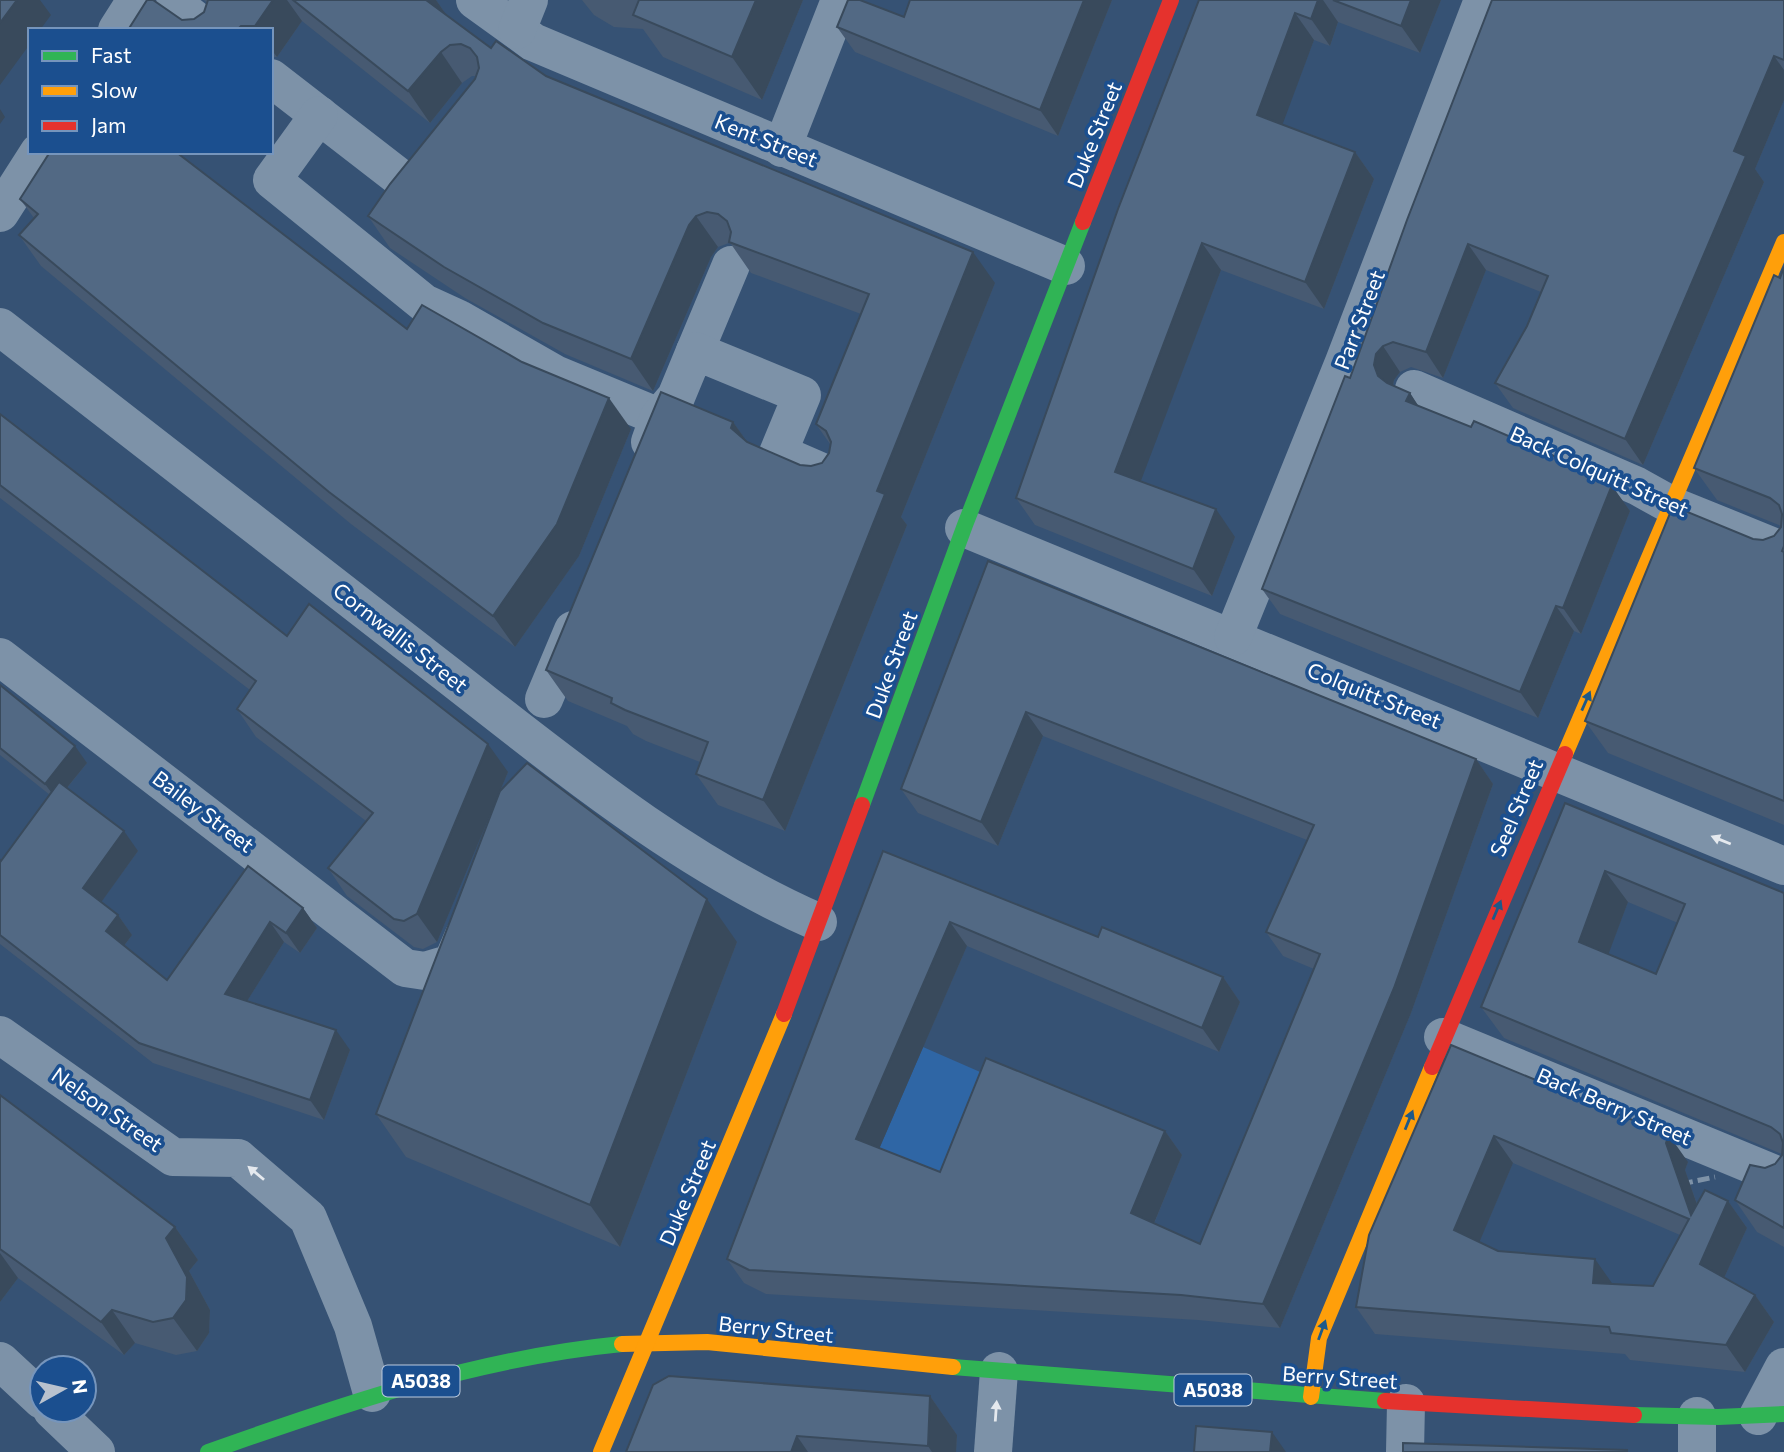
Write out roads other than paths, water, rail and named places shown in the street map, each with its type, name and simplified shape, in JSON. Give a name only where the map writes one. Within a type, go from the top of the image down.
[{"type":"street","points":[[118,28],[136,0]]},
{"type":"street","name":"Kent Street","points":[[475,0],[523,15],[533,42],[1066,266]]},
{"type":"street","points":[[782,148],[840,0]]},
{"type":"street","name":"Duke Street","points":[[601,1452],[643,1341],[682,1260],[749,1101],[964,528],[1171,0]]},
{"type":"street","name":"Parr Street","points":[[1233,637],[1344,362],[1483,0]]},
{"type":"street","points":[[175,4],[205,28]]},
{"type":"street","points":[[273,80],[408,184]]},
{"type":"street","points":[[319,115],[272,180],[424,303],[459,318],[555,374],[659,417]]},
{"type":"street","points":[[356,250],[433,152]]},
{"type":"street","points":[[0,214],[38,154]]},
{"type":"street","name":"Seel Street","points":[[1311,1397],[1319,1338],[1443,1037],[1784,242]]},
{"type":"street","points":[[634,481],[659,417],[676,397],[731,265]]},
{"type":"street","name":"Cornwallis Street","points":[[0,327],[542,747],[704,865],[762,898],[818,922]]},
{"type":"street","points":[[695,352],[802,395],[778,453],[831,476]]},
{"type":"street","name":"Back Colquitt Street","points":[[1414,389],[1637,485],[1673,506],[1784,551]]},
{"type":"street","name":"Colquitt Street","points":[[964,528],[1784,866]]},
{"type":"street","points":[[544,699],[587,596]]},
{"type":"street","name":"Bailey Street","points":[[0,657],[405,968],[425,971],[452,963],[479,900]]},
{"type":"street","points":[[526,786],[542,747]]},
{"type":"street","name":"Nelson Street","points":[[0,1035],[173,1157],[238,1158],[308,1218],[353,1326],[372,1393]]},
{"type":"street","name":"Back Berry Street","points":[[1443,1037],[1784,1178]]},
{"type":"street","name":"Berry Street","points":[[643,1341],[730,1344],[999,1371],[1406,1403],[1697,1434],[1771,1415]]},
{"type":"street","name":"A5038","points":[[208,1452],[372,1393],[518,1357],[643,1341]]},
{"type":"street","points":[[0,1361],[28,1387]]},
{"type":"street","points":[[1771,1415],[1784,1367]]},
{"type":"street","points":[[993,1452],[999,1371]]},
{"type":"street","points":[[1405,1452],[1406,1403]]},
{"type":"street","points":[[67,1424],[96,1452]]},
{"type":"railway","points":[[1681,1184],[1715,1177]]}]
